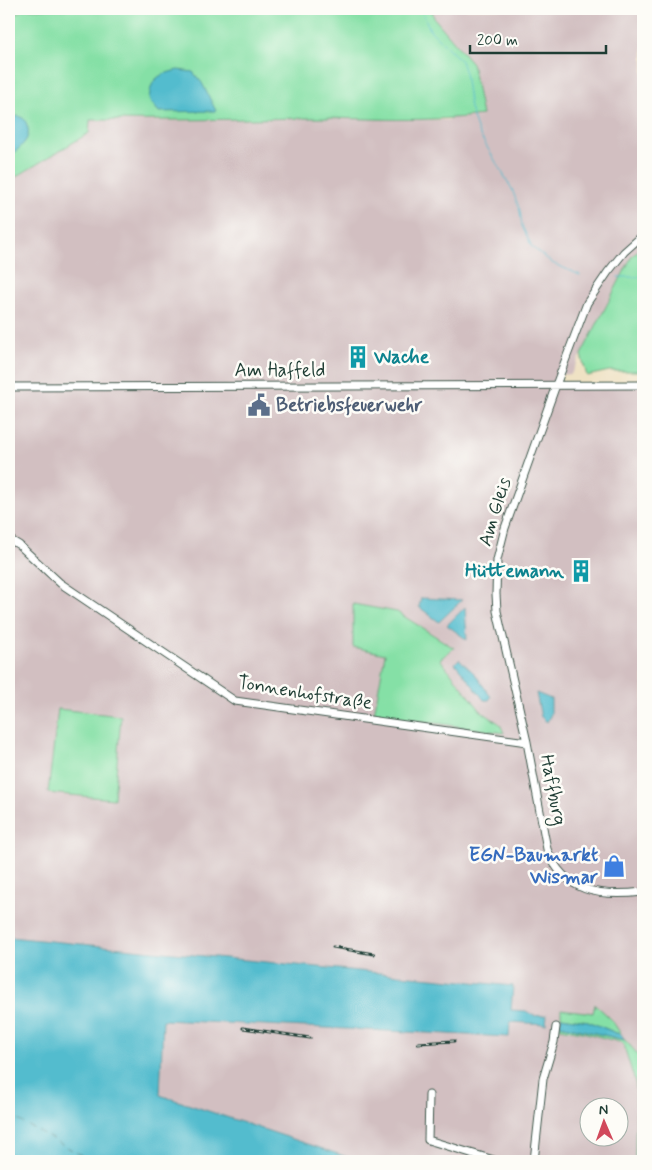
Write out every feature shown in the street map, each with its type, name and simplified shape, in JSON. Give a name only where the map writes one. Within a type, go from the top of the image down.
[{"type":"street","points":[[556,384],[587,303],[624,252],[643,235]]},
{"type":"street","name":"Am Gleis","points":[[527,742],[497,611],[497,560],[505,528],[556,384]]},
{"type":"street","name":"Am Haffeld","points":[[9,386],[643,385]]},
{"type":"street","name":"Tonnenhofstraße","points":[[9,539],[20,545],[60,583],[234,700],[527,742]]},
{"type":"street","name":"Haffburg","points":[[527,742],[547,849],[558,870],[572,883],[592,891],[616,894],[643,892]]},
{"type":"street","points":[[534,1161],[543,1079],[554,1042],[556,1027]]},
{"type":"street","points":[[429,1095],[428,1140],[497,1161]]},
{"type":"shaded area","points":[[432,9],[643,9],[643,247],[632,256],[571,374],[559,375],[556,384],[643,385],[643,1161],[356,1161],[160,1095],[163,1020],[510,1016],[513,986],[9,937],[9,209],[15,209],[14,178],[89,133],[89,120],[153,121],[310,118],[449,120],[472,63],[434,18]]},
{"type":"green space","points":[[25,9],[432,9],[434,18],[472,63],[482,115],[439,119],[90,120],[89,133],[14,178],[15,209],[9,209],[9,17]]},
{"type":"green space","points":[[643,246],[643,371],[609,371],[587,376],[581,355],[632,256]]},
{"type":"green space","points":[[353,604],[397,612],[454,648],[440,659],[481,711],[500,724],[504,733],[374,714],[385,654],[353,647]]},
{"type":"green space","points":[[58,709],[121,716],[114,799],[48,793]]},
{"type":"green space","points":[[595,1004],[611,1019],[621,1034],[588,1021],[561,1017],[561,1009],[593,1013]]},
{"type":"green space","points":[[560,1025],[625,1040],[643,1060],[643,1161],[635,1161],[636,1085],[623,1043],[560,1028]]},
{"type":"water","points":[[178,70],[193,72],[202,83],[216,111],[159,112],[149,100],[151,87],[160,76]]},
{"type":"water","points":[[19,116],[26,123],[28,136],[9,159],[9,117]]},
{"type":"water","points":[[421,598],[462,600],[439,622],[419,607]]},
{"type":"water","points":[[465,607],[467,640],[447,625]]},
{"type":"water","points":[[459,659],[475,674],[491,697],[489,700],[484,700],[455,663]]},
{"type":"water","points":[[536,693],[551,699],[551,714],[547,722],[541,717]]},
{"type":"water","points":[[9,937],[513,986],[511,1010],[526,1011],[534,1016],[547,1015],[546,1024],[510,1022],[509,1037],[163,1020],[160,1095],[359,1161],[9,1161]]},
{"type":"water","points":[[561,1017],[588,1021],[621,1034],[625,1040],[560,1025]]},
{"type":"waterway","points":[[421,9],[430,30],[461,61],[465,73],[470,108],[478,132],[512,189],[520,211],[522,226],[532,247],[552,263],[580,275]]},
{"type":"waterway","points":[[618,277],[643,277]]},
{"type":"ferry route","points":[[9,1115],[92,1161]]},
{"type":"railway","points":[[333,947],[374,954]]},
{"type":"railway","points":[[243,1028],[310,1038]]},
{"type":"railway","points":[[418,1043],[454,1041]]},
{"type":"place","name":"Wache","points":[[358,357]]},
{"type":"place","name":"Betriebsfeuerwehr","points":[[259,405]]},
{"type":"place","name":"Hüttemann","points":[[581,571]]},
{"type":"place","name":"EGN-Baumarkt Wismar","points":[[614,866]]}]
